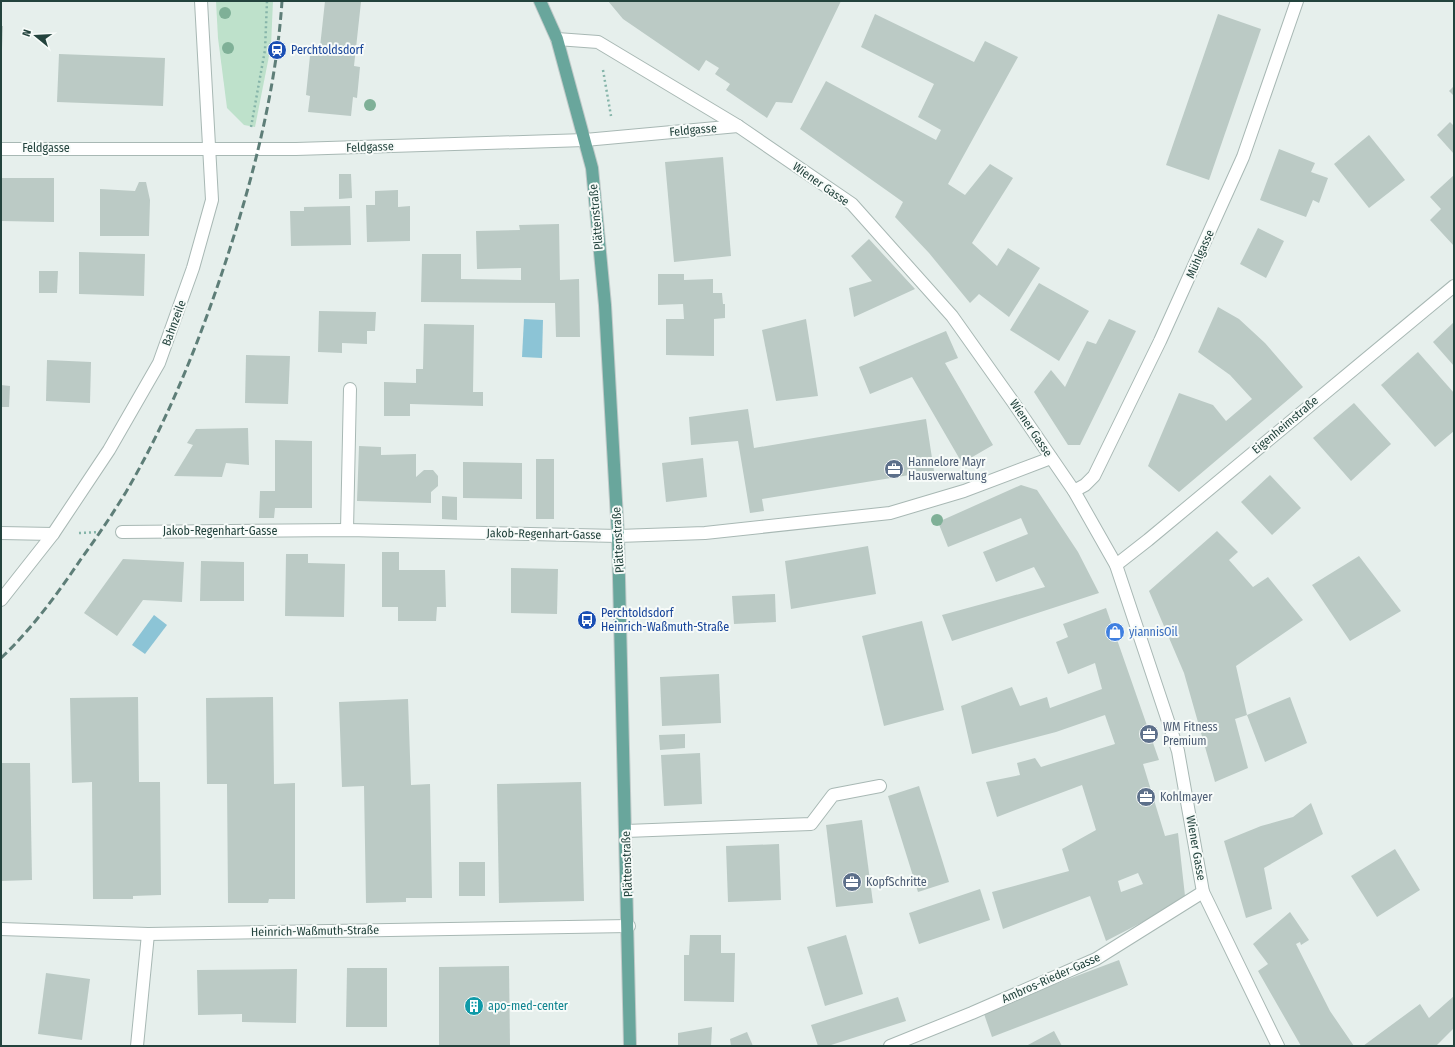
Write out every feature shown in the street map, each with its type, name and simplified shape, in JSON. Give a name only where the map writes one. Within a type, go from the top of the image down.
[{"type":"main road","points":[[540,1],[557,39]]},
{"type":"main road","name":"Plättenstraße","points":[[557,39],[592,168],[605,306],[618,536],[629,926],[630,1046]]},
{"type":"street","name":"Bahnzeile","points":[[1,600],[53,534],[109,450],[159,363],[193,268],[212,200],[201,1]]},
{"type":"street","name":"Mühlgasse","points":[[1074,491],[1085,485],[1094,476],[1160,341],[1243,157],[1297,1]]},
{"type":"street","name":"Wiener Gasse","points":[[557,39],[598,42],[738,126],[852,204],[952,316],[1074,491],[1116,565],[1178,751],[1203,892],[1278,1046]]},
{"type":"street","name":"Feldgasse","points":[[1,148],[248,149],[585,140],[738,126]]},
{"type":"street","name":"Eigenheimstraße","points":[[1116,565],[1454,286]]},
{"type":"street","points":[[347,530],[350,389]]},
{"type":"street","name":"Jakob-Regenhart-Gasse","points":[[122,532],[347,530],[618,536],[705,533],[890,513],[964,491],[1051,458]]},
{"type":"street","points":[[1,533],[53,534]]},
{"type":"street","points":[[626,831],[811,824],[833,794],[880,786]]},
{"type":"street","name":"Ambros-Rieder-Gasse","points":[[890,1046],[972,1013],[1096,959],[1203,892]]},
{"type":"street","name":"Heinrich-Waßmuth-Straße","points":[[1,929],[148,934],[629,926]]},
{"type":"street","points":[[137,1046],[148,934]]},
{"type":"path","points":[[248,149],[265,50],[267,1]]},
{"type":"path","points":[[598,42],[615,137]]},
{"type":"path","points":[[53,534],[122,532]]},
{"type":"green space","points":[[216,1],[273,1],[271,46],[255,127],[244,125],[227,108],[218,38]]},
{"type":"water","points":[[524,319],[543,320],[542,358],[522,357]]},
{"type":"water","points":[[154,615],[167,625],[145,654],[132,645]]},
{"type":"building","points":[[325,1],[361,2],[354,66],[360,67],[357,98],[353,97],[351,116],[308,112],[310,96],[306,95],[311,46],[320,47]]},
{"type":"building","points":[[608,1],[841,1],[792,103],[776,102],[767,118],[726,90],[730,84],[715,74],[719,68],[706,60],[699,71],[623,19]]},
{"type":"building","points":[[875,14],[974,62],[985,41],[1018,57],[948,184],[965,195],[990,164],[1013,178],[972,243],[997,266],[1008,248],[1040,268],[1009,317],[979,294],[970,303],[929,253],[895,217],[903,202],[800,129],[826,81],[936,140],[941,130],[918,117],[934,84],[861,47]]},
{"type":"building","points":[[1218,14],[1261,29],[1209,180],[1166,165]]},
{"type":"building","points":[[1,26],[3,26],[2,49],[1,49]]},
{"type":"building","points":[[59,54],[165,58],[163,106],[57,102]]},
{"type":"building","points":[[1454,86],[1454,96],[1449,91]]},
{"type":"building","points":[[1450,122],[1454,126],[1454,154],[1437,135]]},
{"type":"building","points":[[1369,135],[1405,180],[1369,208],[1334,164]]},
{"type":"building","points":[[1279,149],[1315,163],[1311,172],[1328,178],[1319,203],[1313,200],[1306,217],[1260,200]]},
{"type":"building","points":[[723,157],[731,256],[674,262],[665,162]]},
{"type":"building","points":[[339,174],[351,174],[352,198],[339,199]]},
{"type":"building","points":[[1454,175],[1454,246],[1430,220],[1441,209],[1430,197]]},
{"type":"building","points":[[1,178],[54,178],[54,222],[1,221]]},
{"type":"building","points":[[139,182],[146,182],[150,200],[149,236],[100,236],[100,189],[135,191]]},
{"type":"building","points":[[398,190],[398,207],[410,206],[410,241],[367,242],[366,205],[375,205],[375,191]]},
{"type":"building","points":[[350,206],[351,245],[291,246],[290,211],[304,211],[304,207]]},
{"type":"building","points":[[559,224],[560,280],[579,279],[580,337],[556,337],[555,303],[421,302],[422,254],[461,254],[461,279],[521,280],[521,268],[477,269],[476,231],[520,230],[519,225]]},
{"type":"building","points":[[1258,228],[1284,241],[1266,278],[1240,264]]},
{"type":"building","points":[[869,239],[915,289],[854,317],[849,288],[872,281],[851,256]]},
{"type":"building","points":[[79,252],[145,254],[144,296],[79,294]]},
{"type":"building","points":[[39,271],[58,271],[57,293],[39,293]]},
{"type":"building","points":[[658,274],[684,274],[684,280],[713,279],[713,293],[722,293],[723,304],[725,304],[725,318],[714,319],[714,356],[666,355],[666,319],[684,319],[683,304],[658,305]]},
{"type":"building","points":[[1039,283],[1089,311],[1059,361],[1010,330]]},
{"type":"building","points":[[1218,307],[1239,319],[1265,343],[1303,387],[1179,492],[1148,466],[1179,393],[1213,405],[1226,421],[1252,399],[1230,375],[1198,352]]},
{"type":"building","points":[[319,311],[376,312],[375,331],[367,331],[367,344],[342,343],[342,353],[318,352]]},
{"type":"building","points":[[806,319],[818,396],[776,401],[762,330]]},
{"type":"building","points":[[1109,319],[1136,331],[1080,445],[1068,445],[1034,392],[1051,370],[1065,387],[1087,341],[1096,344]]},
{"type":"building","points":[[1454,322],[1454,366],[1433,342]]},
{"type":"building","points":[[424,324],[474,325],[473,392],[483,392],[483,406],[410,404],[410,416],[384,416],[384,382],[416,383],[416,369],[423,369]]},
{"type":"building","points":[[946,331],[958,358],[945,363],[993,445],[962,463],[912,377],[870,394],[859,367]]},
{"type":"building","points":[[1418,352],[1454,393],[1454,431],[1435,447],[1381,385]]},
{"type":"building","points":[[246,355],[290,356],[288,404],[245,403]]},
{"type":"building","points":[[47,360],[91,362],[90,403],[46,401]]},
{"type":"building","points":[[1,385],[10,386],[9,407],[1,407]]},
{"type":"building","points":[[1354,403],[1391,444],[1351,481],[1313,438]]},
{"type":"building","points":[[748,409],[754,448],[926,419],[934,471],[762,499],[764,511],[750,513],[738,441],[691,445],[689,417]]},
{"type":"building","points":[[248,428],[249,465],[226,463],[222,477],[174,476],[193,445],[187,443],[196,429]]},
{"type":"building","points":[[275,440],[312,441],[312,508],[275,508],[274,518],[259,518],[260,491],[275,491]]},
{"type":"building","points":[[359,446],[381,447],[381,455],[416,454],[416,477],[424,470],[433,470],[438,476],[438,486],[431,492],[431,503],[357,501]]},
{"type":"building","points":[[703,458],[707,497],[666,502],[662,463]]},
{"type":"building","points":[[536,459],[554,459],[554,519],[536,519]]},
{"type":"building","points":[[463,462],[522,463],[522,499],[463,498]]},
{"type":"building","points":[[1270,475],[1301,508],[1272,535],[1241,502]]},
{"type":"building","points":[[1021,485],[1037,490],[1078,552],[1099,593],[952,641],[942,615],[1045,587],[1034,567],[996,582],[983,552],[1028,534],[1021,518],[948,547],[938,522]]},
{"type":"building","points":[[442,496],[457,497],[457,520],[442,519]]},
{"type":"building","points":[[1217,531],[1238,552],[1229,560],[1253,587],[1268,577],[1303,620],[1236,666],[1247,715],[1235,719],[1248,768],[1215,782],[1184,673],[1149,591]]},
{"type":"building","points":[[868,546],[876,594],[791,609],[785,561]]},
{"type":"building","points":[[382,552],[399,552],[399,570],[445,570],[446,607],[437,607],[436,621],[398,621],[398,607],[382,607]]},
{"type":"building","points":[[286,554],[308,554],[308,563],[345,564],[344,617],[285,616]]},
{"type":"building","points":[[1359,556],[1401,611],[1350,641],[1312,585]]},
{"type":"building","points":[[123,559],[184,562],[182,602],[143,600],[117,636],[84,613]]},
{"type":"building","points":[[201,561],[244,562],[244,601],[200,601]]},
{"type":"building","points":[[511,568],[558,569],[557,614],[511,613]]},
{"type":"building","points":[[775,594],[776,622],[734,624],[732,596]]},
{"type":"building","points":[[1106,608],[1159,760],[1143,764],[1165,836],[1178,833],[1185,896],[1160,913],[1106,941],[1090,896],[1003,929],[992,892],[1069,871],[1062,849],[1096,830],[1082,785],[997,817],[986,782],[1020,775],[1017,763],[1035,758],[1041,767],[1115,744],[1105,715],[1056,732],[972,754],[961,706],[1012,687],[1020,706],[1047,697],[1050,708],[1102,689],[1095,663],[1068,674],[1056,642],[1068,637],[1063,624]],"holes":[[[1138,873],[1143,884],[1121,892],[1118,881]]]},
{"type":"building","points":[[922,621],[944,710],[884,726],[862,636]]},
{"type":"building","points":[[719,674],[721,723],[662,726],[660,677]]},
{"type":"building","points":[[138,697],[139,782],[160,782],[161,895],[133,896],[133,899],[93,899],[92,782],[72,783],[70,698]]},
{"type":"building","points":[[273,697],[274,784],[295,783],[295,899],[269,899],[268,903],[228,903],[227,784],[207,784],[206,698]]},
{"type":"building","points":[[1290,697],[1307,743],[1265,762],[1247,715]]},
{"type":"building","points":[[408,699],[411,785],[430,784],[432,898],[406,898],[406,902],[366,903],[364,786],[342,787],[339,702]]},
{"type":"building","points":[[685,734],[685,748],[660,750],[659,735]]},
{"type":"building","points":[[700,753],[702,804],[664,806],[661,755]]},
{"type":"building","points":[[1,763],[30,763],[32,880],[1,881]]},
{"type":"building","points":[[581,782],[584,901],[499,903],[497,784]]},
{"type":"building","points":[[919,786],[949,882],[918,892],[888,796]]},
{"type":"building","points":[[1311,803],[1323,834],[1264,868],[1272,909],[1246,918],[1224,841],[1261,826],[1293,817]]},
{"type":"building","points":[[862,820],[873,903],[836,907],[826,825]]},
{"type":"building","points":[[779,844],[781,900],[728,902],[726,846]]},
{"type":"building","points":[[1395,849],[1420,890],[1377,917],[1351,876]]},
{"type":"building","points":[[459,862],[485,862],[485,896],[459,896]]},
{"type":"building","points":[[980,889],[990,920],[919,944],[909,913]]},
{"type":"building","points":[[1290,912],[1309,940],[1301,945],[1300,942],[1296,944],[1330,1011],[1354,1046],[1301,1046],[1258,971],[1268,964],[1253,944]]},
{"type":"building","points":[[690,935],[721,935],[721,953],[735,953],[734,1002],[684,1001],[684,955],[689,955]]},
{"type":"building","points":[[846,935],[863,994],[825,1006],[807,947]]},
{"type":"building","points":[[1119,960],[1128,985],[992,1037],[983,1011]]},
{"type":"building","name":"apo-med-center","points":[[509,966],[510,1046],[439,1046],[439,967]]},
{"type":"building","points":[[347,968],[387,968],[387,1027],[346,1027]]},
{"type":"building","points":[[297,969],[296,1023],[242,1022],[242,1014],[198,1015],[197,970]]},
{"type":"building","points":[[46,973],[90,979],[82,1040],[38,1034]]},
{"type":"building","points":[[1454,996],[1454,1028],[1436,1046],[1363,1046],[1420,1004],[1429,1018]]},
{"type":"building","points":[[898,997],[906,1021],[828,1046],[818,1046],[811,1025]]},
{"type":"building","points":[[712,1027],[711,1046],[678,1046],[678,1033]]},
{"type":"building","points":[[1054,1031],[1062,1046],[1026,1046]]},
{"type":"building","points":[[747,1032],[753,1046],[731,1046],[730,1039]]},
{"type":"railway","points":[[1,658],[44,610],[110,518],[143,461],[175,396],[215,294],[253,171],[266,115],[276,58],[282,1]]},
{"type":"place","name":"Perchtoldsdorf","points":[[277,50]]},
{"type":"place","name":"Hannelore Mayr Hausverwaltung","points":[[894,469]]},
{"type":"place","name":"Perchtoldsdorf Heinrich-Waßmuth-Straße","points":[[587,620]]},
{"type":"place","name":"yiannisOil","points":[[1115,632]]},
{"type":"place","name":"WM Fitness Premium","points":[[1149,734]]},
{"type":"place","name":"Kohlmayer","points":[[1146,797]]},
{"type":"place","name":"KopfSchritte","points":[[852,882]]},
{"type":"place","name":"apo-med-center","points":[[474,1006]]}]
